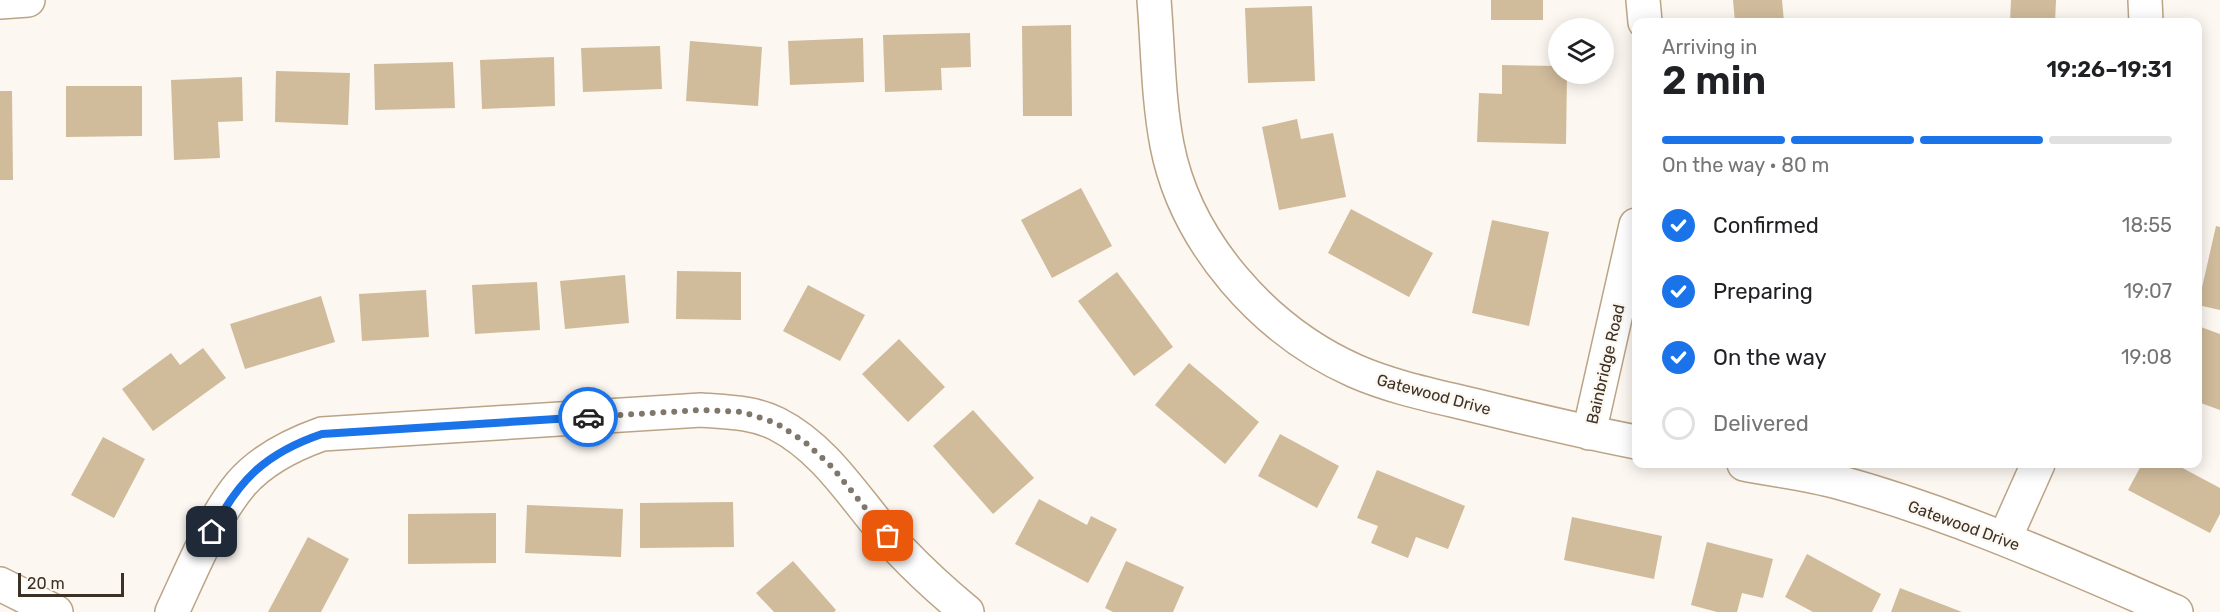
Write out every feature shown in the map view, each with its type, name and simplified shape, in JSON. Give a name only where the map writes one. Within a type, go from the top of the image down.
[{"type":"street","points":[[0,2],[28,0]]},
{"type":"street","name":"Gatewood Drive","points":[[1154,0],[1161,100],[1167,146],[1182,194],[1203,238],[1233,278],[1267,314],[1303,343],[1354,370],[1397,387],[1632,441]]},
{"type":"street","points":[[1642,0],[1644,18]]},
{"type":"street","points":[[2145,0],[2146,18]]},
{"type":"street","name":"Bainbridge Road","points":[[1589,433],[1632,243]]},
{"type":"street","points":[[171,612],[222,512],[240,484],[265,462],[294,444],[322,434],[701,410],[743,412],[776,423],[805,442],[832,467],[900,550],[967,612]]},
{"type":"street","name":"Gatewood Drive","points":[[1763,468],[1846,485],[1926,509],[2005,538],[2176,612]]},
{"type":"street","points":[[2005,538],[2036,468]]},
{"type":"street","points":[[0,584],[56,612]]},
{"type":"building","points":[[1491,0],[1543,0],[1543,20],[1491,20]]},
{"type":"building","points":[[1733,0],[1782,0],[1784,18],[1735,18]]},
{"type":"building","points":[[2011,0],[2056,0],[2055,18],[2010,18]]},
{"type":"building","points":[[1312,6],[1315,81],[1248,83],[1245,8]]},
{"type":"building","points":[[1071,25],[1072,116],[1023,116],[1022,26]]},
{"type":"building","points":[[970,33],[971,67],[941,68],[942,90],[885,92],[883,35]]},
{"type":"building","points":[[863,38],[864,82],[790,85],[788,41]]},
{"type":"building","points":[[690,41],[762,47],[758,106],[686,101]]},
{"type":"building","points":[[660,46],[662,89],[583,92],[581,48]]},
{"type":"building","points":[[554,57],[555,106],[482,109],[480,60]]},
{"type":"building","points":[[453,62],[455,108],[375,110],[374,64]]},
{"type":"building","points":[[1502,65],[1548,66],[1548,84],[1567,84],[1566,144],[1477,142],[1479,93],[1502,94]]},
{"type":"building","points":[[276,71],[350,73],[348,125],[275,122]]},
{"type":"building","points":[[242,77],[243,121],[218,122],[220,158],[174,160],[171,80]]},
{"type":"building","points":[[66,86],[142,86],[142,136],[66,137]]},
{"type":"building","points":[[0,91],[12,91],[13,180],[0,180]]},
{"type":"building","points":[[1297,119],[1301,139],[1333,133],[1346,197],[1279,210],[1262,127]]},
{"type":"building","points":[[1081,188],[1112,246],[1052,278],[1021,220]]},
{"type":"building","points":[[1351,209],[1433,253],[1409,297],[1328,253]]},
{"type":"building","points":[[1492,220],[1549,232],[1529,326],[1472,313]]},
{"type":"building","points":[[2216,226],[2220,227],[2220,310],[2202,306],[2202,287]]},
{"type":"building","points":[[677,271],[741,272],[741,320],[676,319]]},
{"type":"building","points":[[1117,272],[1173,347],[1134,376],[1078,301]]},
{"type":"building","points":[[625,275],[629,323],[565,329],[560,281]]},
{"type":"building","points":[[537,282],[540,330],[475,334],[472,285]]},
{"type":"building","points":[[808,285],[865,315],[840,361],[783,331]]},
{"type":"building","points":[[426,290],[429,337],[362,341],[359,294]]},
{"type":"building","points":[[321,296],[335,342],[245,369],[230,324]]},
{"type":"building","points":[[2202,327],[2220,334],[2220,410],[2202,403]]},
{"type":"building","points":[[899,339],[945,387],[908,422],[862,374]]},
{"type":"building","points":[[203,348],[226,378],[153,431],[122,389],[171,353],[180,365]]},
{"type":"building","points":[[1189,363],[1259,422],[1225,464],[1155,405]]},
{"type":"building","points":[[973,410],[1034,478],[993,514],[933,446]]},
{"type":"building","points":[[1280,434],[1339,466],[1317,508],[1258,476]]},
{"type":"building","points":[[103,437],[145,459],[114,518],[71,495]]},
{"type":"building","points":[[2140,468],[2182,468],[2220,488],[2220,514],[2210,533],[2128,490]]},
{"type":"building","points":[[1377,470],[1465,506],[1448,549],[1416,537],[1408,558],[1371,543],[1378,526],[1357,518]]},
{"type":"building","points":[[1039,499],[1087,525],[1091,516],[1117,529],[1088,583],[1015,544]]},
{"type":"building","points":[[733,502],[734,547],[640,548],[640,503]]},
{"type":"building","points":[[527,505],[623,509],[621,557],[525,553]]},
{"type":"building","points":[[496,513],[496,563],[408,564],[408,514]]},
{"type":"building","points":[[1572,517],[1662,536],[1654,579],[1564,560]]},
{"type":"building","points":[[308,537],[349,559],[321,612],[268,612]]},
{"type":"building","points":[[1707,542],[1773,559],[1763,598],[1742,593],[1737,612],[1717,612],[1691,605]]},
{"type":"building","points":[[1807,554],[1881,594],[1872,612],[1813,612],[1785,597]]},
{"type":"building","points":[[793,561],[836,610],[834,612],[774,612],[756,593]]},
{"type":"building","points":[[1126,561],[1184,587],[1173,612],[1113,612],[1105,608]]},
{"type":"building","points":[[1900,588],[1962,612],[1891,612]]},
{"type":"way so far","points":[[588,417],[701,410],[743,412],[776,423],[805,442],[832,467],[888,536]]},
{"type":"route","points":[[212,532],[240,484],[265,462],[294,444],[322,434],[588,417]]}]
